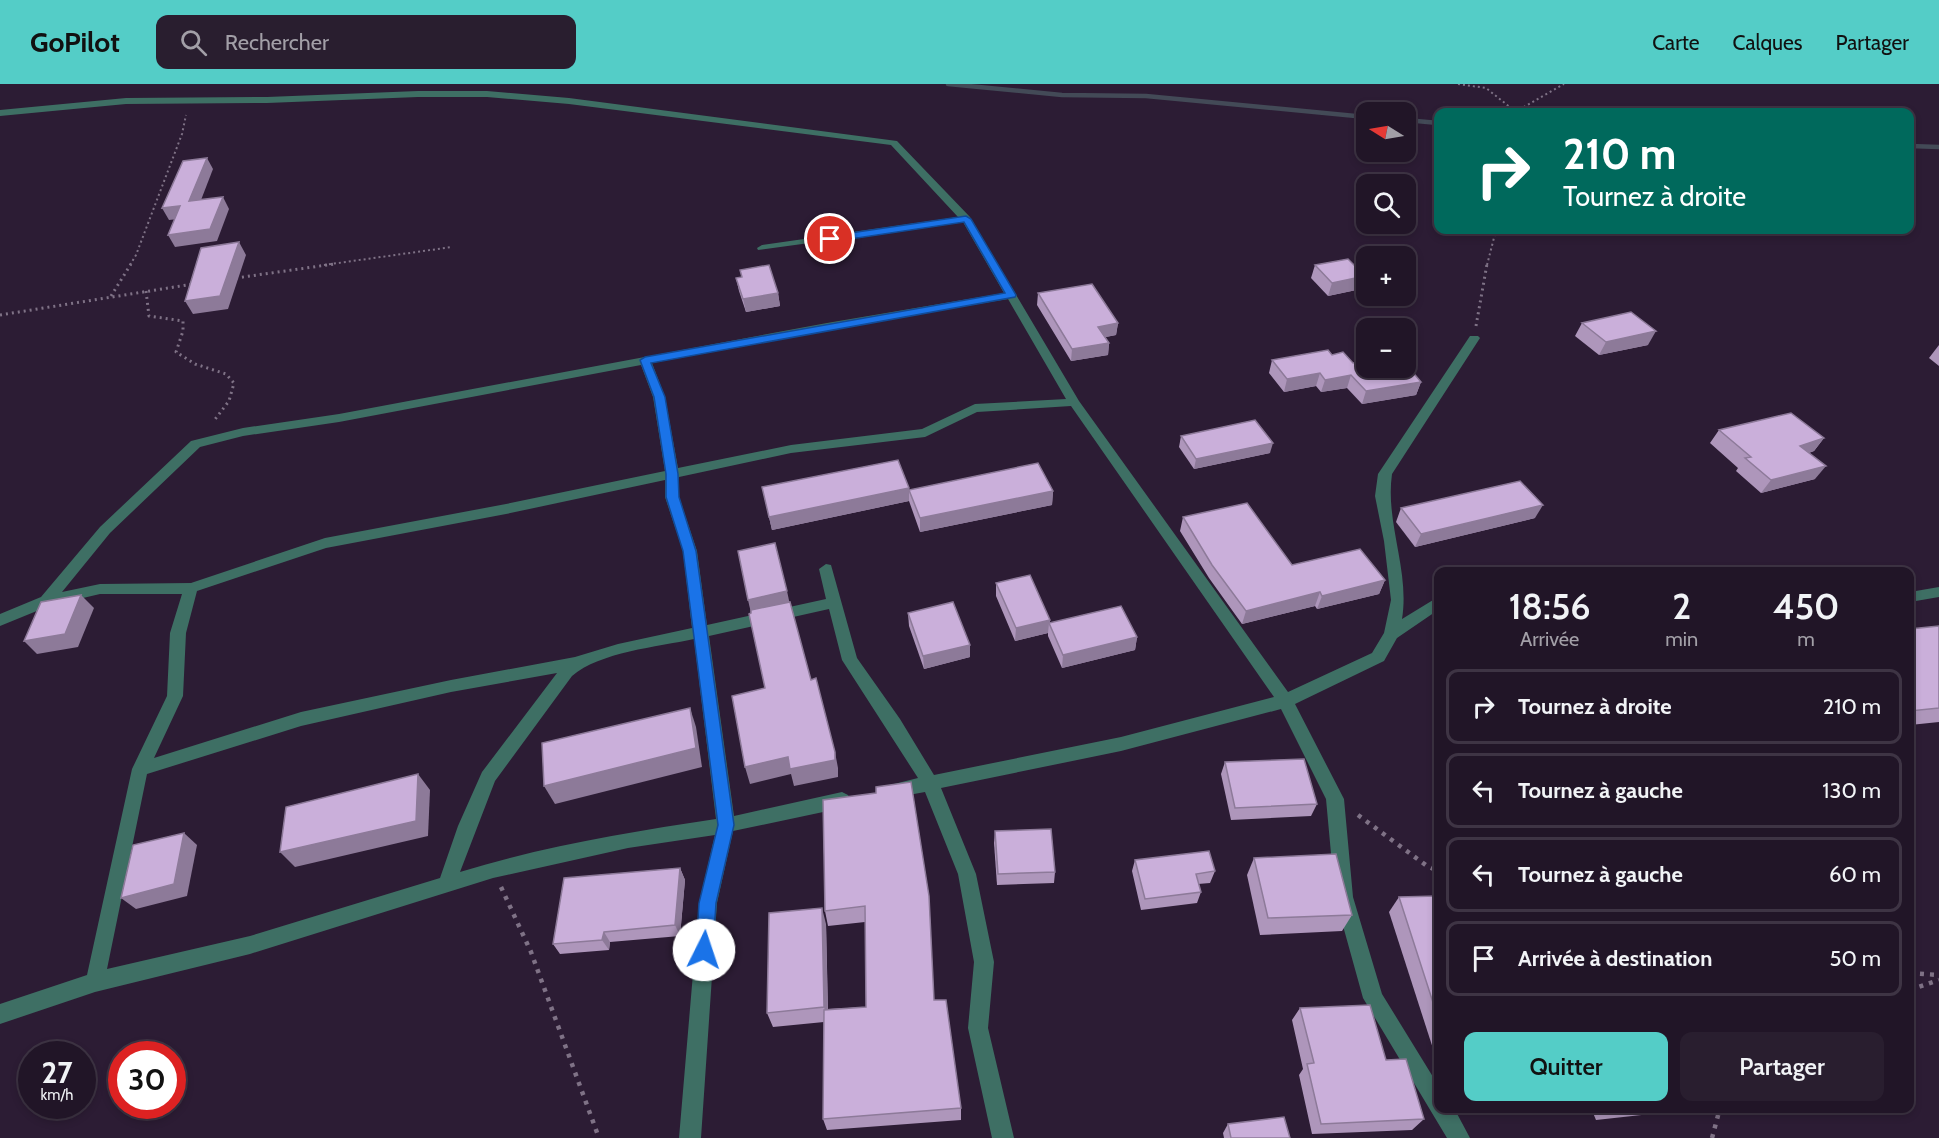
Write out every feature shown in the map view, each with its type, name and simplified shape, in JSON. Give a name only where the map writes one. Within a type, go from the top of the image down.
[{"type":"street","points":[[0,113],[126,101],[488,94],[569,101],[894,143],[966,219],[1074,402],[1285,701],[1335,799],[1344,897],[1373,998],[1434,1097]]},
{"type":"street","points":[[762,248],[966,219]]},
{"type":"street","points":[[46,601],[105,530],[196,444],[243,432],[339,418],[645,360],[1011,295]]},
{"type":"street","points":[[0,1014],[95,982],[250,945],[493,870],[628,840],[726,825],[1121,744],[1285,701],[1378,657],[1392,634],[1398,600],[1391,541],[1382,496],[1385,474],[1474,338]]},
{"type":"street","points":[[645,360],[659,397],[672,474],[672,497],[690,551],[726,825],[708,903],[690,1138]]},
{"type":"street","points":[[0,620],[46,601],[100,589],[191,588],[325,543],[506,509],[791,449],[925,433],[975,408],[1074,402]]},
{"type":"street","points":[[826,569],[833,603],[850,660],[894,724],[930,783],[967,874],[984,962],[978,1028],[1003,1138]]},
{"type":"street","points":[[95,982],[140,769],[175,696],[177,633],[191,588]]},
{"type":"street","points":[[1914,596],[1939,592]]},
{"type":"street","points":[[140,769],[301,719],[451,686],[578,662],[618,650],[833,603]]},
{"type":"street","points":[[1392,634],[1434,606]]},
{"type":"street","points":[[447,884],[467,826],[488,777],[566,672],[578,662]]},
{"type":"street","points":[[1445,1113],[1459,1138]]},
{"type":"path","points":[[1458,84],[1486,88],[1511,108]]},
{"type":"path","points":[[1523,108],[1564,84]]},
{"type":"path","points":[[111,296],[136,255],[182,134],[189,100]]},
{"type":"path","points":[[1474,338],[1488,258],[1495,234]]},
{"type":"path","points":[[228,279],[452,247]]},
{"type":"path","points":[[0,315],[193,284]]},
{"type":"path","points":[[146,291],[149,316],[183,321],[183,331],[176,352],[195,364],[226,374],[234,383],[229,401],[196,444]]},
{"type":"path","points":[[1335,799],[1434,869]]},
{"type":"path","points":[[493,870],[531,952],[600,1138]]},
{"type":"path","points":[[1914,973],[1939,975]]},
{"type":"path","points":[[1914,989],[1939,980]]},
{"type":"path","points":[[1712,1138],[1719,1113]]},
{"type":"building","points":[[207,158],[189,201],[223,197],[210,229],[168,235],[180,206],[162,208],[183,161]]},
{"type":"building","points":[[239,242],[220,296],[185,301],[201,248]]},
{"type":"building","points":[[1348,259],[1356,267],[1356,278],[1332,283],[1315,265]]},
{"type":"building","points":[[769,265],[778,293],[743,299],[736,278],[742,277],[740,270]]},
{"type":"building","points":[[1092,284],[1118,323],[1098,327],[1109,343],[1072,349],[1038,293]]},
{"type":"building","points":[[1631,312],[1656,331],[1606,342],[1582,323]]},
{"type":"building","points":[[1328,350],[1332,355],[1343,352],[1353,363],[1356,363],[1356,378],[1416,378],[1416,376],[1421,382],[1366,391],[1351,375],[1325,380],[1320,373],[1287,379],[1272,360]]},
{"type":"building","points":[[1791,413],[1824,438],[1800,446],[1826,466],[1771,480],[1745,458],[1751,457],[1719,430]]},
{"type":"building","points":[[1255,420],[1273,443],[1196,459],[1181,436]]},
{"type":"building","points":[[898,460],[909,488],[769,517],[762,487]]},
{"type":"building","points":[[1038,463],[1053,491],[920,518],[909,490]]},
{"type":"building","points":[[1520,481],[1543,505],[1421,534],[1401,508]]},
{"type":"building","points":[[1247,503],[1292,565],[1360,549],[1385,580],[1322,596],[1320,592],[1246,611],[1212,565],[1183,517]]},
{"type":"building","points":[[775,543],[787,591],[748,600],[738,551]]},
{"type":"building","points":[[1030,575],[1050,620],[1016,628],[996,583]]},
{"type":"building","points":[[81,595],[65,634],[24,641],[41,602]]},
{"type":"building","points":[[790,602],[811,680],[816,678],[835,752],[835,760],[790,769],[788,757],[745,767],[732,696],[765,688],[749,614],[751,610]]},
{"type":"building","points":[[953,602],[970,645],[923,656],[908,613]]},
{"type":"building","points":[[1121,606],[1137,637],[1063,655],[1049,623]]},
{"type":"building","points":[[1939,626],[1939,708],[1914,711],[1914,629]]},
{"type":"building","points":[[690,708],[696,748],[544,786],[542,743]]},
{"type":"building","points":[[1304,759],[1317,804],[1235,808],[1225,762]]},
{"type":"building","points":[[418,774],[416,821],[280,852],[286,807]]},
{"type":"building","points":[[911,782],[929,896],[934,1000],[946,1000],[961,1108],[823,1119],[824,1010],[866,1007],[865,906],[825,911],[823,800],[876,793],[876,787]]},
{"type":"building","points":[[1051,829],[1055,872],[998,874],[995,831]]},
{"type":"building","points":[[184,833],[174,884],[121,898],[133,845]]},
{"type":"building","points":[[1209,851],[1215,871],[1196,874],[1201,892],[1145,899],[1135,860]]},
{"type":"building","points":[[1336,854],[1352,915],[1268,918],[1254,858]]},
{"type":"building","points":[[680,868],[675,925],[604,932],[602,940],[553,944],[564,878]]},
{"type":"building","points":[[1434,896],[1434,1006],[1399,897]]},
{"type":"building","points":[[822,908],[824,1007],[767,1013],[769,913]]},
{"type":"building","points":[[1370,1005],[1386,1060],[1406,1059],[1424,1119],[1321,1124],[1307,1064],[1314,1063],[1300,1008]]},
{"type":"building","points":[[1284,1117],[1290,1138],[1231,1138],[1228,1124]]},
{"type":"waterway","points":[[948,84],[1062,95],[1146,96],[1356,116]]},
{"type":"waterway","points":[[1416,121],[1434,123]]},
{"type":"waterway","points":[[1914,146],[1939,147]]},
{"type":"route","points":[[704,950],[708,903],[726,825],[690,551],[672,497],[672,474],[659,397],[645,360],[826,326],[1011,295],[966,219],[830,239]]}]
